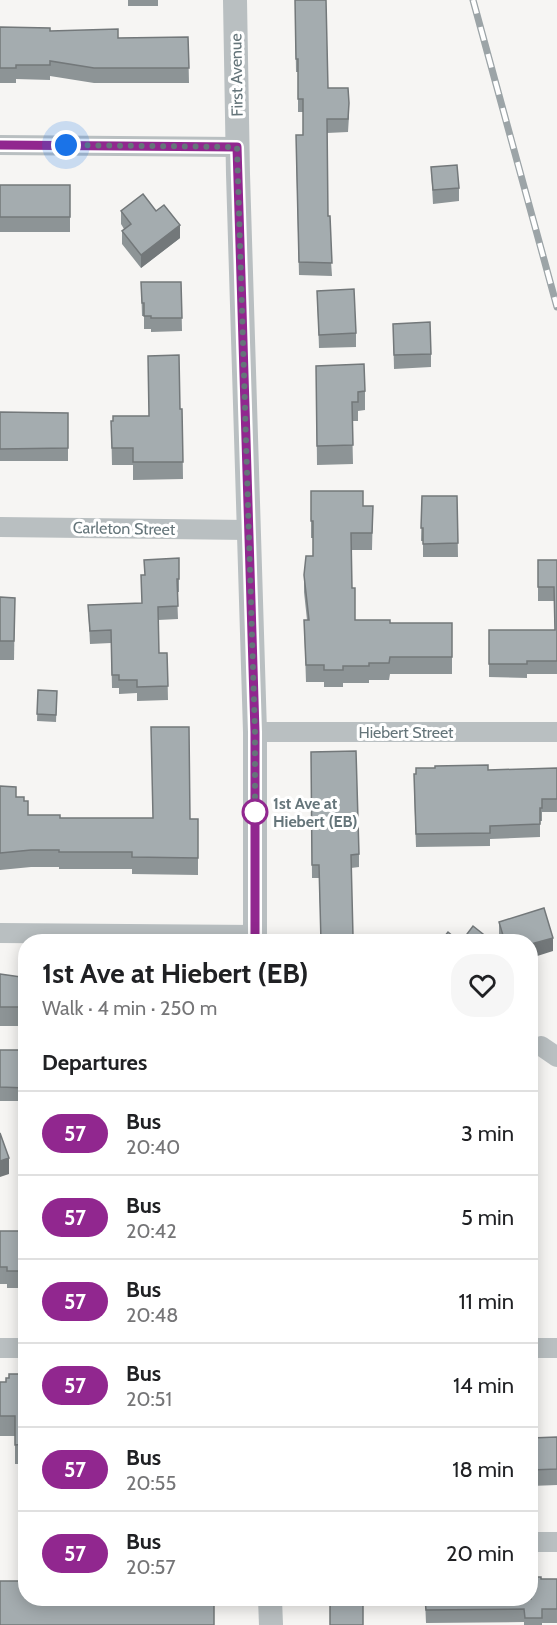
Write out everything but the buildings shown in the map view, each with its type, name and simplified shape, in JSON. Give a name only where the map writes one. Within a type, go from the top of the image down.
[{"type":"street","name":"First Avenue","points":[[235,0],[237,147],[255,732],[255,934]]},
{"type":"street","points":[[0,145],[237,147]]},
{"type":"street","name":"Carleton Street","points":[[0,527],[248,530]]},
{"type":"street","name":"Hiebert Street","points":[[255,732],[557,732]]},
{"type":"street","points":[[0,933],[51,934]]},
{"type":"street","points":[[541,1046],[557,1058]]},
{"type":"street","points":[[0,1348],[18,1348]]},
{"type":"street","points":[[538,1348],[557,1348]]},
{"type":"street","points":[[538,1542],[557,1542]]},
{"type":"street","points":[[270,1606],[271,1625]]},
{"type":"railway","points":[[473,0],[557,307]]},
{"type":"bus line","name":"57","points":[[0,145],[237,147],[255,732],[255,934]]},
{"type":"place","name":"1st Ave at Hiebert (EB)","points":[[255,812]]},
{"type":"route","points":[[66,145],[237,147],[255,732],[255,822],[255,812]]}]
